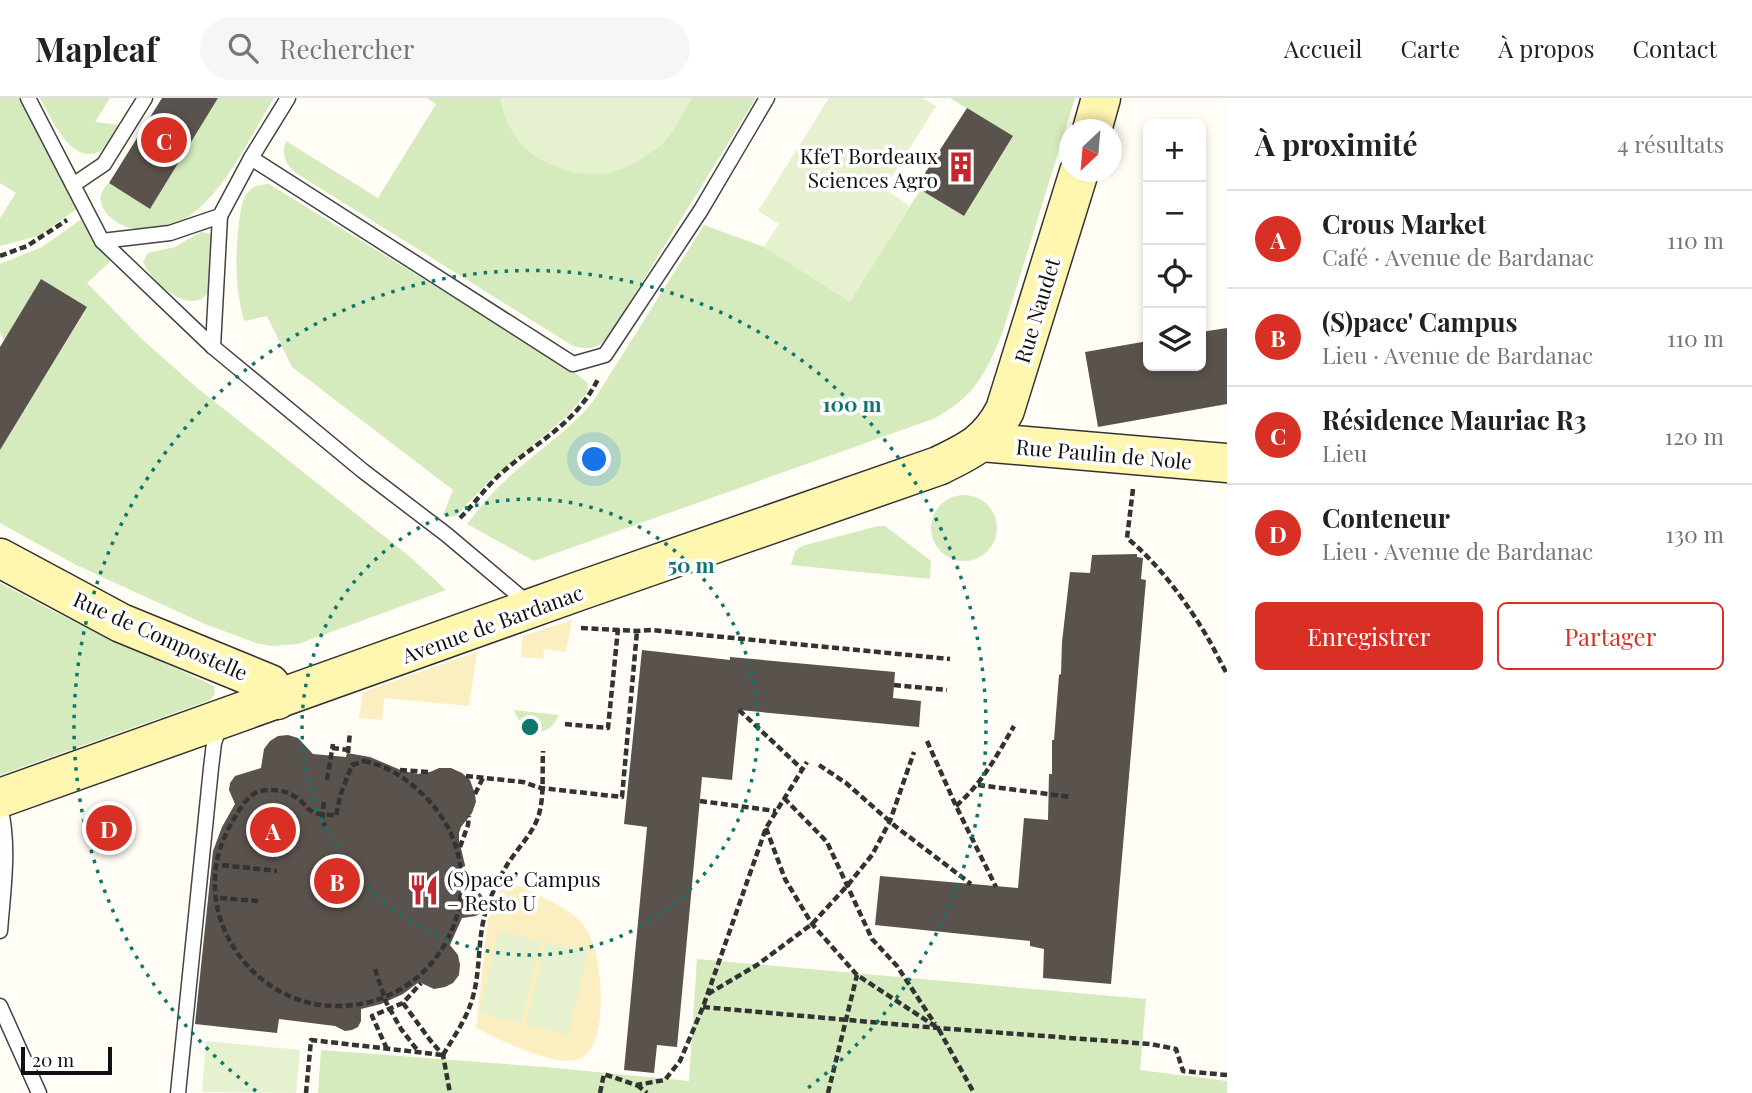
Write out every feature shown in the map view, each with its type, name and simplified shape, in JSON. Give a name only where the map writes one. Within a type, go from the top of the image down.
[{"type":"street","points":[[1095,119],[1101,98]]},
{"type":"street","name":"Rue Naudet","points":[[981,442],[997,426],[1005,410],[1076,182]]},
{"type":"street","name":"Rue Paulin de Nole","points":[[981,442],[1227,463]]},
{"type":"street","name":"Avenue de Bardanac","points":[[0,798],[938,466],[981,442]]},
{"type":"street","name":"Rue de Compostelle","points":[[0,558],[121,622],[270,684],[277,700]]},
{"type":"lane","points":[[27,98],[102,241],[213,347],[533,608]]},
{"type":"lane","points":[[73,185],[104,164],[145,98]]},
{"type":"lane","points":[[213,347],[220,216],[288,98]]},
{"type":"lane","points":[[251,158],[573,364],[605,355],[701,210],[767,98]]},
{"type":"lane","points":[[102,241],[170,233],[220,216]]},
{"type":"lane","points":[[178,1093],[211,768],[214,743],[222,720]]},
{"type":"lane","points":[[0,806],[5,826],[5,872],[0,931]]},
{"type":"lane","points":[[0,1006],[39,1093]]},
{"type":"path","points":[[0,256],[27,246],[84,207]]},
{"type":"path","points":[[437,528],[457,521],[503,471],[577,412],[597,381],[605,355]]},
{"type":"path","points":[[1137,455],[1126,538],[1145,552],[1179,595],[1209,640],[1227,674]]},
{"type":"path","points":[[575,628],[651,630],[950,659]]},
{"type":"path","points":[[565,724],[608,728],[618,629]]},
{"type":"path","points":[[466,776],[622,797],[637,631]]},
{"type":"path","points":[[894,685],[947,690]]},
{"type":"path","points":[[739,710],[802,769]]},
{"type":"path","points":[[957,806],[990,769],[1014,726]]},
{"type":"path","points":[[327,780],[333,746],[349,751],[350,732]]},
{"type":"path","points":[[927,741],[996,887]]},
{"type":"path","points":[[443,1055],[471,1003],[479,943],[489,902],[540,811],[543,751]]},
{"type":"path","points":[[707,994],[757,965],[812,924],[847,886],[872,855],[890,821],[914,752]]},
{"type":"path","points":[[364,761],[375,763],[412,784],[430,801],[445,820],[455,842],[461,866],[459,914],[438,958],[422,975],[402,989],[384,998],[356,1006],[308,1003],[285,995],[264,982],[246,966],[232,946],[222,924],[216,897],[218,853],[239,809],[256,791],[276,789],[291,793],[312,812],[323,813],[336,816],[340,796],[352,765],[364,761]]},
{"type":"path","points":[[636,1085],[665,1080],[680,1061],[703,1007],[765,828],[807,762]]},
{"type":"path","points":[[818,765],[846,783],[971,884]]},
{"type":"path","points":[[400,769],[429,772]]},
{"type":"path","points":[[475,794],[483,778]]},
{"type":"path","points":[[978,785],[1071,797]]},
{"type":"path","points":[[276,789],[276,796]]},
{"type":"path","points":[[784,798],[828,842],[872,939],[897,966],[938,1028],[974,1093]]},
{"type":"path","points":[[700,801],[776,811]]},
{"type":"path","points":[[324,802],[322,819],[325,827]]},
{"type":"path","points":[[460,847],[469,816]]},
{"type":"path","points":[[765,828],[785,879],[812,924],[857,975],[938,1028]]},
{"type":"path","points":[[217,864],[277,870]]},
{"type":"path","points":[[216,897],[258,901]]},
{"type":"path","points":[[375,969],[384,998],[401,1029],[419,1052]]},
{"type":"path","points":[[828,1093],[857,975]]},
{"type":"path","points":[[387,1049],[372,1016],[403,1003],[421,984]]},
{"type":"path","points":[[403,1003],[443,1055],[450,1093]]},
{"type":"path","points":[[703,1007],[1150,1044],[1176,1049],[1183,1071],[1227,1075]]},
{"type":"path","points":[[306,1093],[311,1040],[443,1055]]},
{"type":"path","points":[[600,1093],[604,1074],[636,1085],[647,1093]]},
{"type":"green space","points":[[0,98],[20,98],[77,209],[38,236],[0,246],[0,218],[16,193],[0,183]]},
{"type":"green space","points":[[40,98],[110,98],[95,122],[120,125],[109,144],[97,152],[86,154],[67,142]]},
{"type":"green space","points":[[218,98],[274,98],[214,193],[189,216],[161,228],[137,229],[123,226],[111,218],[103,208],[101,199],[102,191],[107,185],[109,183],[150,209]]},
{"type":"green space","points":[[427,98],[756,98],[608,337],[596,346],[583,348],[573,346],[296,173],[287,162],[284,154],[286,141],[378,198],[436,104]]},
{"type":"green space","points":[[500,98],[692,98],[667,139],[659,147],[625,168],[586,174],[554,166],[526,149],[510,126]]},
{"type":"green space","points":[[829,98],[922,98],[936,106],[884,189],[910,206],[850,302],[764,247],[779,224],[758,211]]},
{"type":"green space","points":[[950,98],[1075,98],[1069,119],[1059,119],[1059,150],[1003,331],[985,371],[969,393],[947,411],[933,419],[534,561],[467,524],[505,481],[563,432],[592,403],[704,225],[764,247],[850,301],[921,189],[964,216],[1013,137]]},
{"type":"green space","points":[[269,184],[573,371],[588,383],[587,393],[566,417],[489,481],[457,515],[443,515],[453,490],[292,367],[267,316],[244,321],[236,260],[241,210],[249,191],[256,186]]},
{"type":"green space","points":[[83,218],[113,259],[87,283],[143,340],[196,387],[409,556],[446,590],[298,644],[271,646],[205,624],[76,565],[0,523],[0,439],[5,442],[87,308],[41,279],[4,341],[0,332],[0,264],[42,247]]},
{"type":"green space","points":[[201,232],[211,234],[215,242],[210,291],[201,299],[184,300],[159,284],[143,262],[148,253],[175,247]]},
{"type":"green space","points":[[958,495],[970,495],[982,500],[992,510],[997,528],[995,541],[982,556],[970,561],[958,561],[946,556],[936,546],[931,534],[931,522],[936,510],[946,500]]},
{"type":"green space","points":[[885,526],[931,561],[930,579],[791,565],[795,551],[802,546]]},
{"type":"green space","points":[[0,583],[57,613],[214,686],[215,694],[210,700],[0,775]]},
{"type":"green space","points":[[514,710],[559,715],[548,729],[535,731],[523,724]]},
{"type":"green space","points":[[499,931],[541,941],[521,1023],[479,1013]]},
{"type":"green space","points":[[546,942],[588,952],[568,1035],[526,1025]]},
{"type":"green space","points":[[697,959],[1146,999],[1140,1070],[1227,1081],[1227,1093],[318,1093],[321,1050],[689,1081]]},
{"type":"green space","points":[[206,1041],[300,1050],[296,1093],[202,1092]]},
{"type":"sand","points":[[572,620],[566,652],[544,649],[543,659],[521,657],[523,636]]},
{"type":"sand","points":[[477,652],[469,706],[384,698],[382,720],[359,718],[363,692]]},
{"type":"sand","points":[[504,879],[573,915],[591,938],[599,969],[600,1021],[591,1049],[583,1057],[560,1060],[545,1057],[513,1046],[476,1028],[488,919]]},
{"type":"building","points":[[162,98],[218,98],[150,209],[109,183]]},
{"type":"building","name":"KfeT Bordeaux Sciences Agro","points":[[967,108],[1013,136],[964,216],[916,187]]},
{"type":"building","points":[[41,279],[87,307],[0,450],[0,347]]},
{"type":"building","points":[[1227,328],[1227,404],[1098,427],[1085,352],[1143,342],[1143,371],[1206,371],[1206,331]]},
{"type":"building","points":[[1137,554],[1137,557],[1143,558],[1141,579],[1146,580],[1111,984],[1043,978],[1044,949],[1030,946],[1030,941],[875,925],[880,876],[1018,888],[1024,818],[1048,820],[1052,740],[1070,572],[1090,573],[1092,555]]},
{"type":"building","points":[[642,650],[730,660],[730,657],[895,672],[893,698],[921,701],[919,727],[739,710],[732,780],[702,777],[677,1047],[657,1045],[654,1073],[624,1070],[647,827],[624,824]]},
{"type":"building","points":[[278,736],[298,738],[313,754],[346,757],[347,753],[370,757],[403,771],[418,774],[439,768],[451,768],[462,773],[470,780],[476,802],[459,833],[466,888],[479,892],[485,905],[482,912],[476,916],[462,918],[450,945],[458,955],[460,965],[459,975],[453,983],[434,989],[419,982],[403,994],[361,1009],[361,1021],[358,1027],[352,1030],[279,1019],[277,1033],[195,1024],[213,851],[235,804],[229,790],[230,783],[235,776],[261,768],[264,749],[270,741]]},
{"type":"place","name":"Résidence Mauriac R3","points":[[164,140]]},
{"type":"place","name":"KfeT Bordeaux Sciences Agro","points":[[961,167]]},
{"type":"place","name":"Conteneur","points":[[109,828]]},
{"type":"place","name":"Crous Market","points":[[273,830]]},
{"type":"place","name":"(S)pace' Campus","points":[[337,881]]},
{"type":"place","name":"(S)pace’ Campus – Resto U","points":[[424,890]]}]
